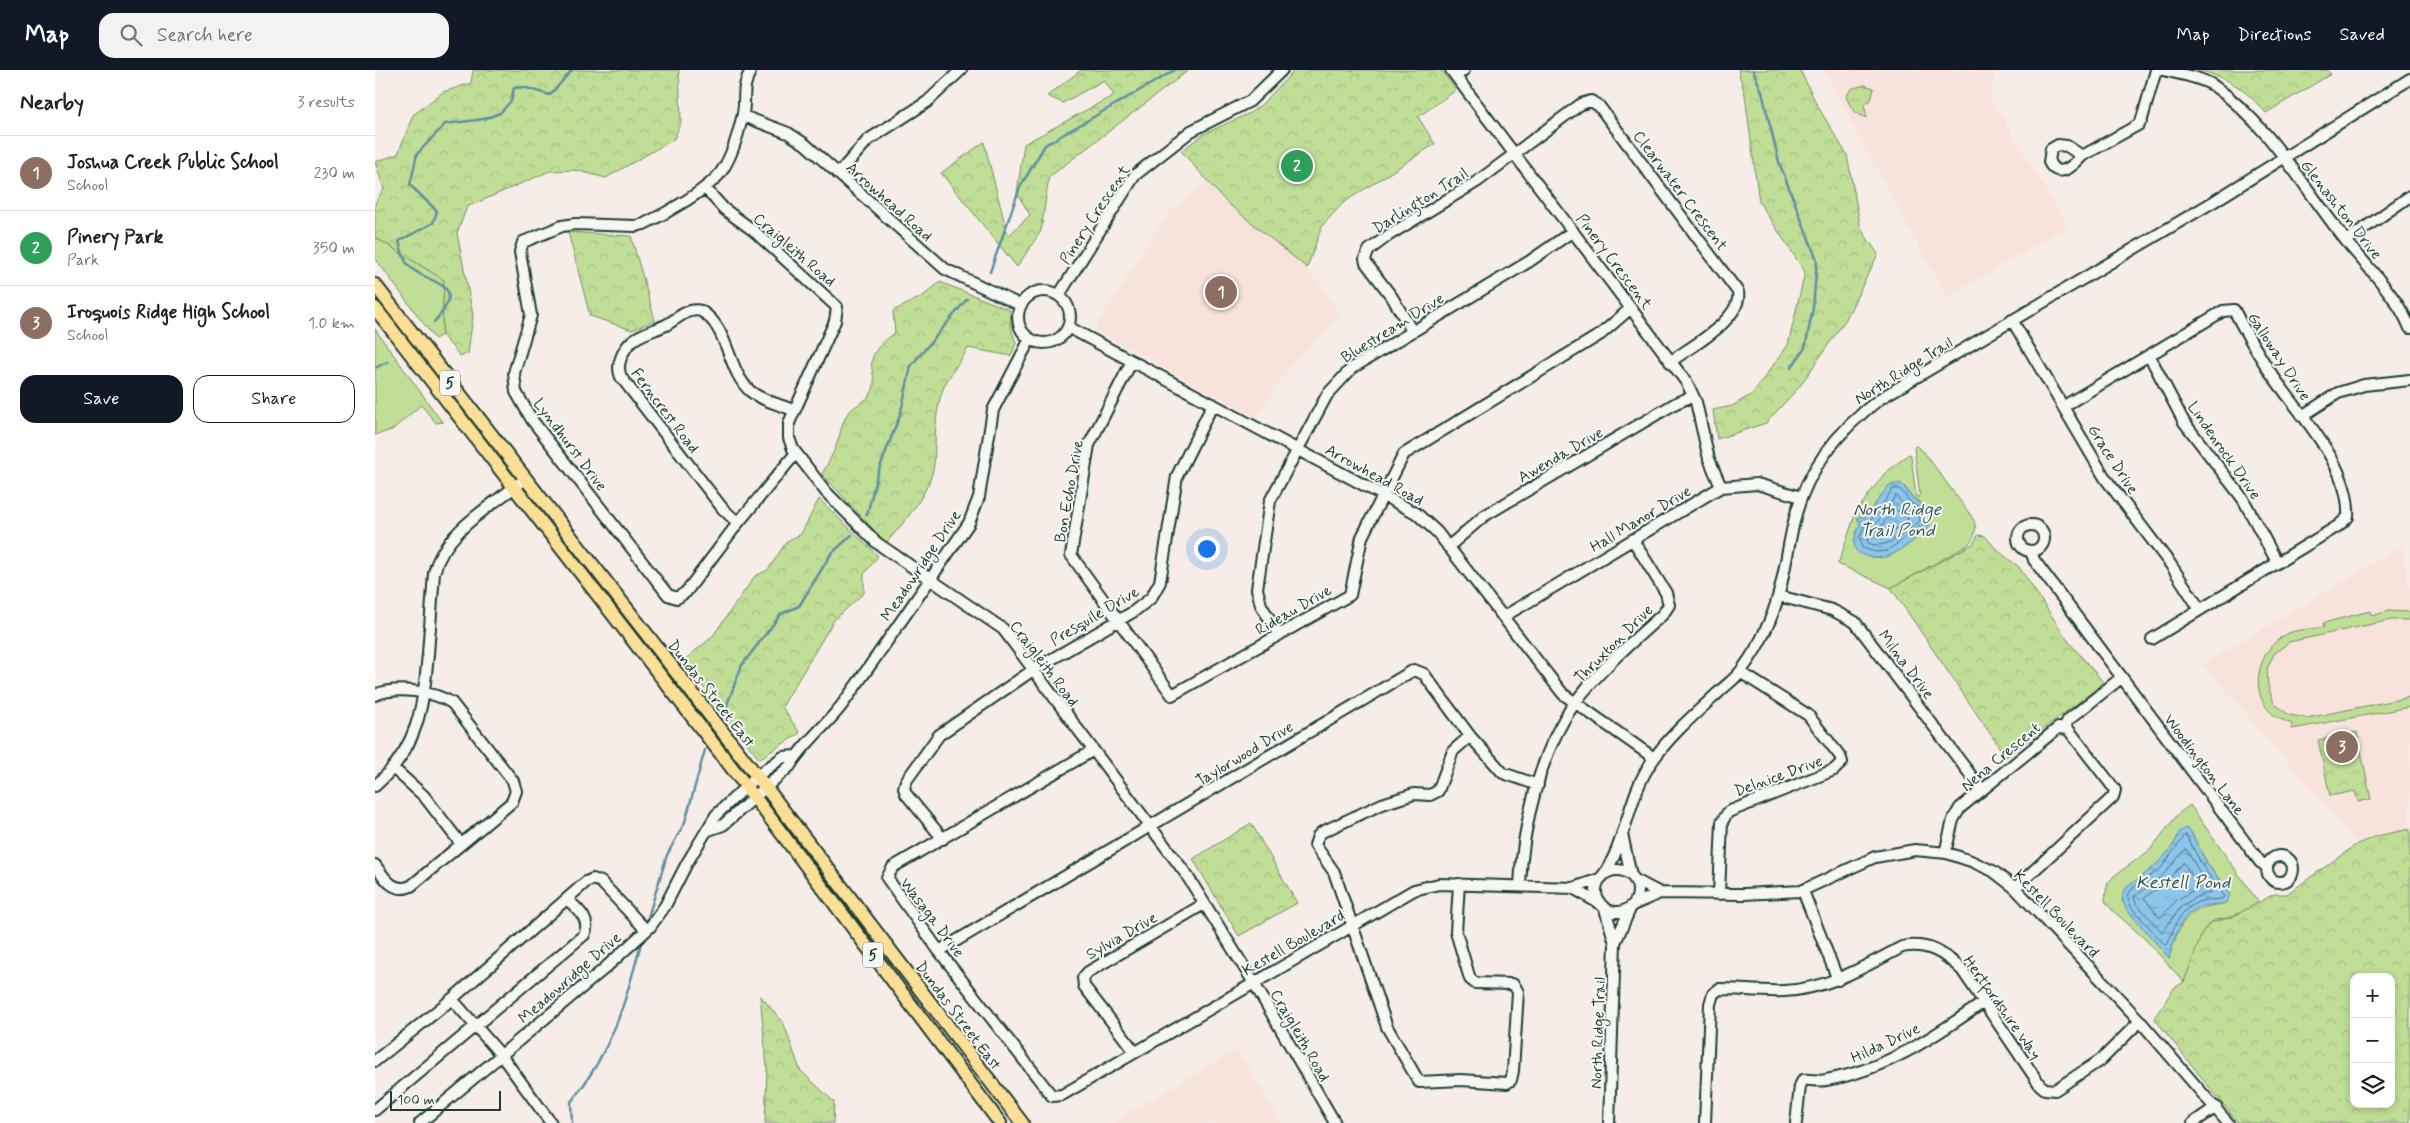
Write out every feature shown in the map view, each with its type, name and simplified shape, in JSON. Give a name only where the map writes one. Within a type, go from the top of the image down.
[{"type":"main road","name":"Dundas Street East","points":[[375,285],[757,776],[1022,1123]]},
{"type":"main road","name":"Dundas Street East","points":[[375,308],[755,797],[1000,1123]]},
{"type":"street","name":"Lyndhurst Drive","points":[[751,70],[745,81],[743,116],[723,170],[705,188],[654,219],[636,226],[575,224],[562,226],[523,242],[520,252],[531,320],[515,368],[514,387],[532,420],[668,595],[677,598],[685,592],[738,523],[796,453]]},
{"type":"street","points":[[838,174],[868,140],[927,102],[961,70]]},
{"type":"street","name":"Pinery Crescent","points":[[1059,295],[1135,175],[1191,132],[1250,101],[1282,70]]},
{"type":"street","points":[[2082,156],[2138,125],[2142,119],[2156,70]]},
{"type":"street","name":"Glenashton Drive","points":[[2163,70],[2212,84],[2239,104],[2284,158],[2347,242],[2383,286],[2410,328]]},
{"type":"street","name":"Pinery Crescent","points":[[1457,72],[1515,154],[1687,383],[1693,396],[1706,451],[1721,487]]},
{"type":"street","name":"North Ridge Trail","points":[[1601,878],[1610,866],[1634,793],[1653,758],[1671,738],[1741,672],[1766,630],[1779,596],[1793,524],[1801,497],[1821,459],[1853,420],[1881,398],[2284,158],[2410,79]]},
{"type":"street","name":"Clearwater Crescent","points":[[1515,154],[1581,104],[1591,101],[1596,103],[1735,287],[1740,299],[1735,311],[1717,328],[1670,362]]},
{"type":"street","name":"Arrowhead Road","points":[[743,116],[797,138],[945,269],[1020,305]]},
{"type":"street","name":"Darlington Trail","points":[[1412,331],[1392,297],[1366,263],[1366,253],[1389,235],[1478,181],[1515,154]]},
{"type":"street","name":"Craigleith Road","points":[[705,188],[724,209],[754,231],[837,307],[835,321],[793,410],[789,423],[789,438],[796,453],[826,492],[877,543],[995,622],[1186,874],[1253,982],[1335,1123]]},
{"type":"street","points":[[2347,242],[2410,196]]},
{"type":"street","name":"Bluestream Drive","points":[[1279,635],[1261,605],[1257,585],[1270,501],[1297,449],[1333,387],[1352,368],[1530,261],[1573,231]]},
{"type":"street","points":[[1045,290],[1059,295],[1068,306],[1070,313],[1068,327],[1056,340],[1039,342],[1031,339],[1025,334],[1018,320],[1020,305],[1030,294],[1037,291],[1045,290]]},
{"type":"street","name":"Rideau Drive","points":[[1118,620],[1172,696],[1350,594],[1362,537],[1403,454],[1413,446],[1601,334],[1631,308]]},
{"type":"street","name":"Ferncrest Road","points":[[738,523],[723,509],[621,377],[619,364],[624,350],[639,334],[668,324],[690,310],[701,310],[718,331],[747,388],[762,398],[793,410]]},
{"type":"street","name":"Galloway Drive","points":[[2064,406],[2223,311],[2234,310],[2268,369],[2332,456],[2347,500],[2348,517],[2338,526],[2277,562]]},
{"type":"street","name":"Grace Drive","points":[[2012,320],[2105,478],[2171,565],[2199,608]]},
{"type":"street","name":"Arrowhead Road","points":[[1068,327],[1382,494],[1424,519],[1448,546],[1560,690],[1575,703],[1653,758]]},
{"type":"street","name":"Meadowridge Drive","points":[[709,830],[723,826],[790,766],[796,756],[823,729],[930,579],[975,511],[993,410],[1031,339]]},
{"type":"street","name":"Lindenrock Drive","points":[[2149,355],[2185,422],[2243,499],[2277,562]]},
{"type":"street","name":"Bon Echo Drive","points":[[1118,620],[1071,555],[1089,445],[1132,361]]},
{"type":"street","points":[[2302,416],[2338,393],[2364,386],[2410,380]]},
{"type":"street","name":"Awenda Drive","points":[[1448,546],[1484,516],[1676,403],[1693,396]]},
{"type":"street","name":"Presquile Drive","points":[[943,839],[906,794],[905,783],[937,737],[1033,670],[1144,605],[1157,590],[1177,476],[1213,404]]},
{"type":"street","points":[[375,786],[393,768],[414,734],[425,694],[435,573],[441,552],[457,533],[525,479]]},
{"type":"street","name":"Hall Manor Drive","points":[[1503,617],[1721,487],[1757,484],[1801,497]]},
{"type":"street","name":"Thruxton Drive","points":[[1520,886],[1525,834],[1538,785],[1562,723],[1575,703],[1604,668],[1663,614],[1669,605],[1666,593],[1633,540]]},
{"type":"street","name":"Woodington Lane","points":[[2031,551],[2034,560],[2121,678],[2260,862],[2267,867]]},
{"type":"street","points":[[2152,639],[2199,608],[2277,562]]},
{"type":"street","name":"Milna Drive","points":[[1779,596],[1832,610],[1855,622],[1982,790]]},
{"type":"street","name":"Taylorwood Drive","points":[[939,951],[1414,670],[1424,674],[1470,736],[1503,773],[1538,785]]},
{"type":"street","name":"Delnice Drive","points":[[1719,894],[1723,822],[1728,812],[1834,770],[1842,762],[1840,756],[1810,717],[1741,672]]},
{"type":"street","points":[[2064,728],[2068,720],[2121,678]]},
{"type":"street","points":[[375,695],[401,690],[444,699],[456,707],[516,788],[516,795],[512,802],[411,886],[405,888],[392,885],[375,865]]},
{"type":"street","name":"Nena Crescent","points":[[1945,853],[1956,814],[1982,790],[2058,728],[2071,731],[2113,787],[2115,793],[2113,797],[2015,888]]},
{"type":"street","points":[[1459,884],[1456,932],[1470,979],[1475,983],[1511,984],[1514,985],[1517,992],[1513,1071],[1511,1080],[1507,1083],[1461,1080],[1419,1082],[1387,1027],[1333,872],[1315,845],[1318,836],[1362,812],[1414,794],[1430,796],[1438,791],[1453,751],[1470,736]]},
{"type":"street","name":"Wasaga Drive","points":[[1050,1094],[939,951],[887,878],[893,866],[1092,752]]},
{"type":"street","name":"Meadowridge Drive","points":[[420,1123],[604,969],[646,930],[665,906],[687,862],[709,830],[716,815],[757,776],[783,757],[796,756]]},
{"type":"street","points":[[393,768],[424,796],[461,844]]},
{"type":"street","name":"North Ridge Trail","points":[[1622,834],[1633,878]]},
{"type":"street","name":"Kestell Boulevard","points":[[1632,906],[1660,893],[1719,894],[1803,891],[1875,857],[1915,850],[1945,853],[1993,871],[2015,888],[2139,1021],[2216,1107],[2227,1123]]},
{"type":"street","points":[[1619,870],[1633,878],[1639,892],[1632,906],[1618,913],[1603,906],[1596,892],[1601,878],[1607,873],[1619,870]]},
{"type":"street","name":"Kestell Boulevard","points":[[1050,1094],[1054,1096],[1062,1095],[1253,982],[1414,890],[1439,884],[1573,888],[1601,878]]},
{"type":"street","name":"Kestell Boulevard","points":[[1633,878],[1660,893]]},
{"type":"street","points":[[375,1060],[452,999],[586,882],[593,879],[601,882],[646,930]]},
{"type":"street","name":"Kestell Boulevard","points":[[1573,888],[1603,906]]},
{"type":"street","points":[[1803,891],[1838,980]]},
{"type":"street","points":[[375,1110],[584,935],[586,930],[585,916],[567,899]]},
{"type":"street","name":"Sylvia Drive","points":[[1135,1052],[1084,986],[1083,978],[1088,972],[1204,904]]},
{"type":"street","name":"North Ridge Trail","points":[[1603,906],[1615,943],[1609,1123]]},
{"type":"street","name":"North Ridge Trail","points":[[1615,943],[1632,906]]},
{"type":"street","name":"Hertfordshire Way","points":[[1705,1123],[1710,1004],[1715,992],[1720,989],[1786,991],[1811,988],[1838,980],[1902,947],[1913,945],[1928,947],[1947,955],[1962,970],[2039,1085],[2045,1089],[2055,1090],[2102,1059],[2139,1021]]},
{"type":"street","points":[[452,999],[501,1055],[548,1122]]},
{"type":"street","name":"Hilda Drive","points":[[1796,1123],[1800,1086],[1803,1080],[1824,1081],[1865,1071],[1939,1034],[1984,1002]]},
{"type":"street","points":[[2193,1123],[2216,1107]]},
{"type":"shaded area","points":[[1823,70],[1997,70],[1990,97],[2068,226],[1947,298]]},
{"type":"shaded area","points":[[1207,181],[1226,202],[1307,268],[1342,316],[1295,360],[1256,417],[1094,330],[1167,214]]},
{"type":"shaded area","points":[[2402,546],[2410,592],[2410,829],[2377,836],[2357,844],[2203,664]]},
{"type":"shaded area","points":[[1237,1049],[1282,1123],[1112,1123]]},
{"type":"green space","points":[[473,70],[679,70],[681,122],[674,139],[606,178],[575,170],[550,171],[467,207],[457,233],[473,315],[468,354],[460,356],[442,335],[444,280],[375,237],[375,203],[384,189],[375,162],[398,154],[413,115],[443,92],[471,83]]},
{"type":"green space","points":[[1081,70],[1189,70],[1049,177],[1041,231],[1017,267],[941,173],[984,142],[1008,236],[1030,215],[1017,193],[1024,144],[1114,95],[1104,80],[1063,103],[1047,96]]},
{"type":"green space","points":[[1295,70],[1441,70],[1456,90],[1418,117],[1435,144],[1343,203],[1322,226],[1307,268],[1226,202],[1181,151],[1204,134],[1250,113],[1262,104]]},
{"type":"green space","points":[[1738,70],[1800,70],[1817,105],[1847,155],[1861,229],[1878,254],[1846,319],[1800,386],[1766,423],[1717,439],[1713,410],[1732,406],[1752,394],[1788,345],[1805,272],[1759,202],[1745,95]]},
{"type":"green space","points":[[2198,70],[2326,70],[2331,74],[2266,113],[2236,85]]},
{"type":"green space","points":[[1864,85],[1874,88],[1871,100],[1864,104],[1867,118],[1854,112],[1846,97],[1851,89]]},
{"type":"green space","points":[[568,232],[631,236],[655,320],[632,330],[590,316]]},
{"type":"green space","points":[[375,237],[444,280],[442,335],[435,339],[375,258]]},
{"type":"green space","points":[[940,282],[1010,310],[1011,328],[1016,343],[1011,356],[968,348],[949,377],[939,404],[936,421],[934,464],[928,485],[916,506],[886,543],[822,474],[836,446],[846,416],[869,396],[873,388],[872,361],[882,343],[895,333],[893,311],[923,296]]},
{"type":"green space","points":[[375,329],[443,422],[436,423],[421,405],[392,430],[375,435]]},
{"type":"green space","points":[[1916,446],[1924,452],[1972,517],[1975,531],[1968,545],[1891,588],[1838,564],[1856,512],[1884,474],[1909,454],[1911,455],[1916,497],[1920,497],[1914,447]],"holes":[[[1904,486],[1913,498],[1927,507],[1928,529],[1910,544],[1887,556],[1869,555],[1857,549],[1855,536],[1858,528],[1877,503]]]},
{"type":"green space","points":[[819,499],[878,556],[864,574],[864,593],[834,620],[782,707],[800,733],[759,759],[683,661],[712,637],[755,576],[768,570],[787,541],[801,534]]},
{"type":"green space","points":[[1978,535],[1985,536],[1997,550],[2019,567],[2069,642],[2104,683],[2006,757],[1891,588],[1973,544]]},
{"type":"green space","points":[[2370,611],[2372,616],[2389,611],[2410,612],[2410,620],[2391,620],[2289,642],[2274,654],[2267,669],[2268,686],[2274,703],[2289,715],[2307,718],[2410,697],[2410,707],[2292,729],[2292,724],[2275,716],[2266,706],[2260,695],[2258,683],[2263,659],[2270,648],[2289,633],[2324,627],[2323,623]]},
{"type":"green space","points":[[2357,732],[2371,799],[2358,802],[2355,791],[2330,796],[2318,740]]},
{"type":"green space","points":[[2190,805],[2259,903],[2232,917],[2215,920],[2206,927],[2184,982],[2144,938],[2112,910],[2105,901],[2108,883],[2114,876],[2150,850],[2178,814]],"holes":[[[2180,831],[2191,832],[2208,865],[2228,890],[2221,905],[2199,909],[2185,920],[2176,936],[2169,958],[2122,901],[2128,886],[2157,866],[2174,846]]]},
{"type":"green space","points":[[1251,823],[1297,903],[1239,936],[1193,859]]},
{"type":"green space","points":[[2410,829],[2410,1123],[2238,1123],[2154,1018],[2174,988],[2184,982],[2203,931],[2210,923],[2232,917],[2274,894],[2287,894],[2357,844],[2377,836]]},
{"type":"green space","points":[[760,995],[784,1024],[800,1070],[834,1102],[833,1123],[765,1123],[767,1068]]},
{"type":"water","name":"North Ridge Trail Pond","points":[[1900,483],[1913,498],[1930,511],[1931,524],[1914,540],[1889,556],[1876,558],[1862,555],[1856,550],[1854,544],[1860,524],[1857,518],[1859,516],[1865,518],[1888,486]]},
{"type":"water","name":"Kestell Pond","points":[[2186,828],[2191,832],[2208,865],[2230,895],[2226,903],[2202,906],[2188,915],[2179,928],[2169,958],[2127,910],[2122,896],[2128,886],[2164,856],[2180,831]]},
{"type":"waterway","points":[[434,322],[445,308],[449,297],[447,290],[440,284],[412,269],[405,260],[399,241],[433,223],[437,211],[410,185],[417,154],[445,124],[484,119],[500,113],[511,101],[514,88],[523,87],[550,95],[572,70]]},
{"type":"waterway","points":[[990,272],[1020,187],[1045,145],[1175,70]]},
{"type":"waterway","points":[[1753,70],[1762,92],[1779,162],[1817,260],[1813,308],[1805,348],[1791,368]]},
{"type":"waterway","points":[[867,515],[877,475],[901,412],[911,366],[967,299]]},
{"type":"waterway","points":[[375,368],[387,362]]},
{"type":"waterway","points":[[723,715],[742,665],[781,614],[799,606],[831,554],[852,535]]},
{"type":"waterway","points":[[646,924],[667,855],[685,822],[705,750]]},
{"type":"waterway","points":[[572,1123],[571,1102],[597,1064],[616,1025],[630,984],[642,939]]},
{"type":"place","name":"Pinery Park","points":[[1297,166]]},
{"type":"place","name":"Joshua Creek Public School","points":[[1221,292]]},
{"type":"place","name":"Iroquois Ridge High School","points":[[2342,747]]}]
